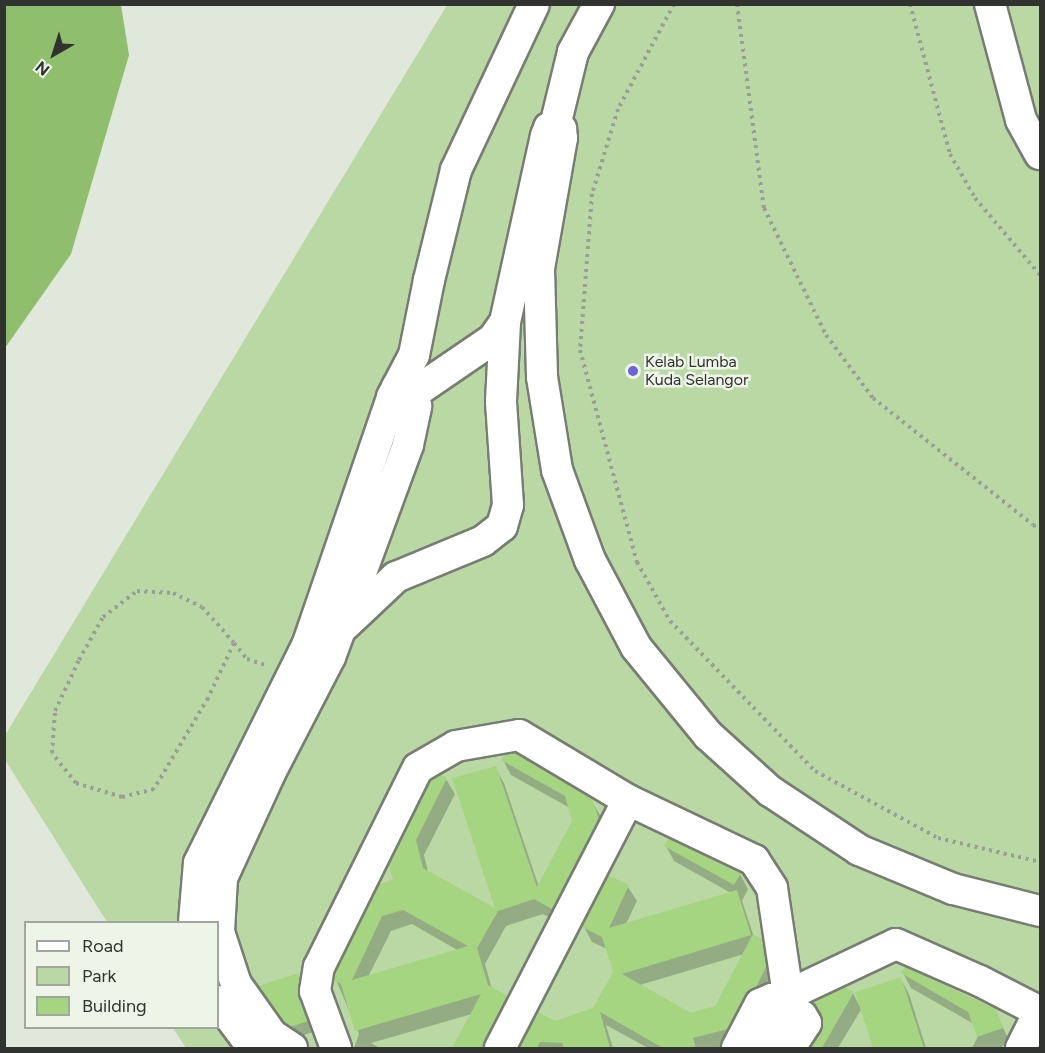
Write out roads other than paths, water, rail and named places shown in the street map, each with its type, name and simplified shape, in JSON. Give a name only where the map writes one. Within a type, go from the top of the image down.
[{"type":"lane","points":[[194,921],[199,863],[308,642],[406,382],[456,170],[534,4]]},
{"type":"lane","points":[[555,126],[573,52],[599,4]]},
{"type":"lane","points":[[990,4],[1021,120],[1041,154]]},
{"type":"lane","points":[[340,631],[396,577],[483,541],[502,526],[508,505],[501,401],[505,322],[546,136],[549,128],[555,126],[561,129],[562,138],[539,269],[542,377],[557,470],[590,560],[636,647],[717,743],[770,791],[859,850],[953,889],[1041,911]]},
{"type":"lane","points":[[406,382],[493,339],[505,322]]},
{"type":"lane","points":[[292,1048],[272,1035],[236,984],[219,932],[222,878],[270,773],[330,657],[340,631],[408,445],[416,406],[406,382]]},
{"type":"lane","points":[[336,1048],[315,991],[319,967],[418,768],[456,746],[519,735],[628,800],[754,860],[771,888],[785,1000],[758,1048]]},
{"type":"lane","points":[[501,1048],[628,800]]},
{"type":"lane","points":[[736,1048],[765,1000],[785,1000],[896,944],[980,981],[1040,1012],[1021,1048]]},
{"type":"lane","points":[[785,1000],[806,1023],[790,1048]]},
{"type":"lane","points":[[219,1002],[253,1048]]},
{"type":"place","name":"Kelab Lumba Kuda Selangor","points":[[633,371]]}]
